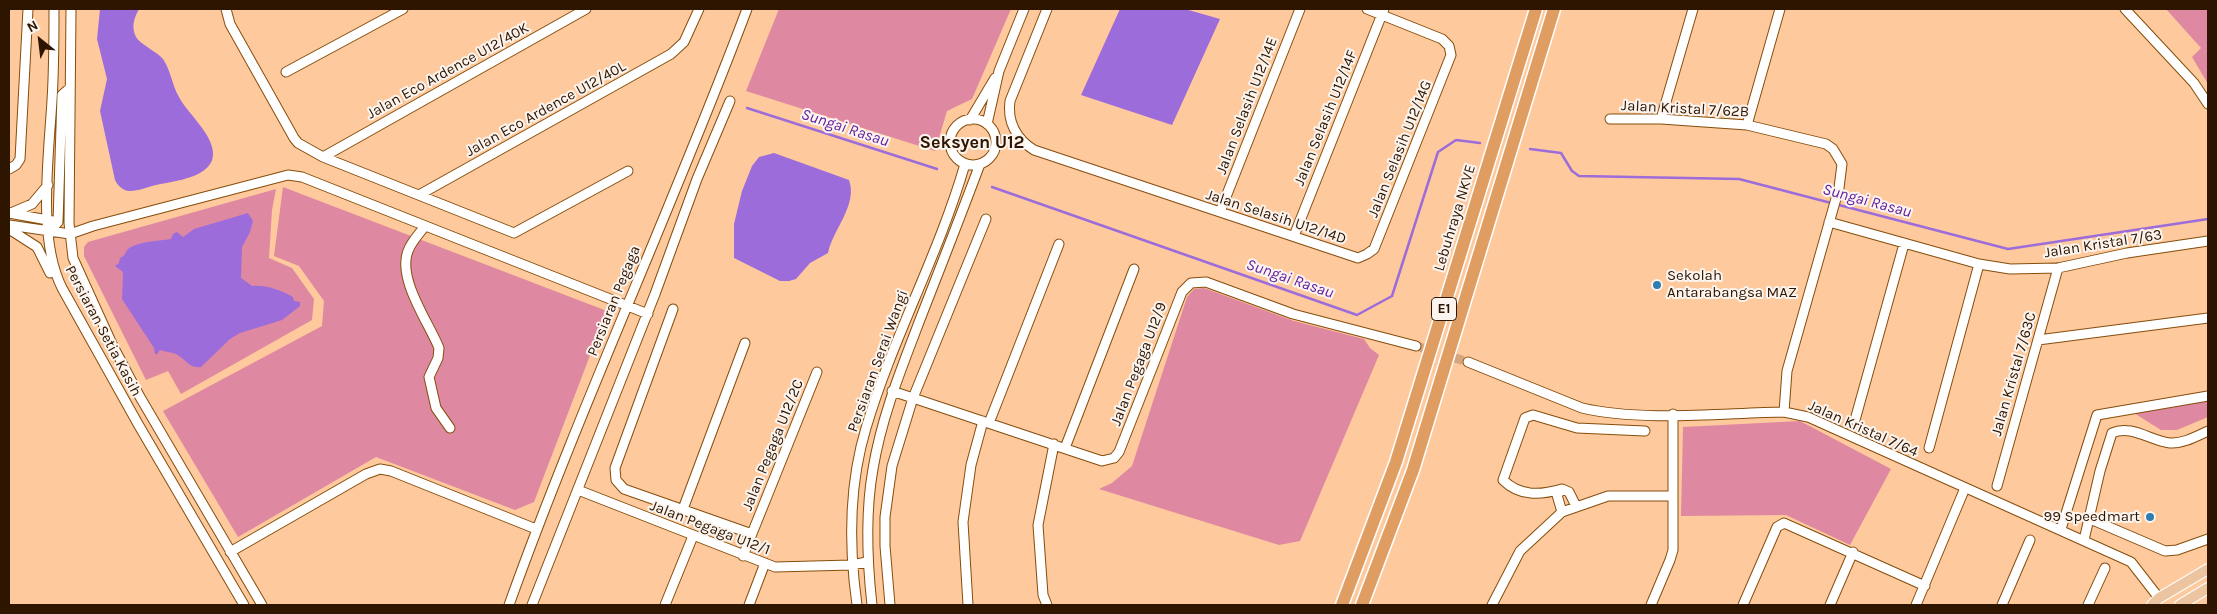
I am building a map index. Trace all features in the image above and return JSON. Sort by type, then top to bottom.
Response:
[{"type":"highway","name":"Lebuhraya NKVE","points":[[1342,605],[1405,435],[1536,9]]},
{"type":"highway","name":"E1","points":[[1362,605],[1413,470],[1554,9]]},
{"type":"main road","points":[[2155,602],[2208,569]]},
{"type":"main road","points":[[2180,605],[2208,588]]},
{"type":"street","points":[[11,168],[20,159],[28,9]]},
{"type":"street","points":[[53,221],[48,185],[54,9]]},
{"type":"street","name":"Persiaran Setia Kasih","points":[[71,9],[69,223],[73,258],[78,273],[113,346],[156,417],[230,552],[262,605]]},
{"type":"street","points":[[226,9],[230,24],[298,143],[323,157],[419,196],[514,233],[628,171]]},
{"type":"street","points":[[286,72],[403,9]]},
{"type":"street","name":"Jalan Eco Ardence U12/40K","points":[[323,157],[586,9]]},
{"type":"street","name":"Jalan Eco Ardence U12/40L","points":[[419,196],[671,54],[684,42],[699,9]]},
{"type":"street","name":"Persiaran Pegaga","points":[[509,605],[536,529],[627,305],[706,118],[747,9]]},
{"type":"street","points":[[970,120],[999,71],[1024,9]]},
{"type":"street","name":"Jalan Selasih U12/14D","points":[[1047,9],[1010,101],[1008,111],[1018,136],[1025,144],[1034,150],[1355,257],[1367,254]]},
{"type":"street","name":"Jalan Selasih U12/14E","points":[[1220,212],[1300,9]]},
{"type":"street","points":[[1367,9],[1383,12]]},
{"type":"street","points":[[1661,119],[1693,9]]},
{"type":"street","points":[[1747,125],[1780,9]]},
{"type":"street","points":[[2125,9],[2194,83],[2208,104]]},
{"type":"street","name":"Jalan Selasih U12/14G","points":[[1367,254],[1374,249],[1378,240],[1450,60],[1451,50],[1442,39],[1383,12]]},
{"type":"street","name":"Jalan Selasih U12/14F","points":[[1294,236],[1383,12]]},
{"type":"street","points":[[987,124],[999,71]]},
{"type":"street","points":[[49,231],[53,221],[62,95],[70,88]]},
{"type":"street","points":[[532,605],[648,314],[697,180],[730,100]]},
{"type":"street","name":"Jalan Kristal 7/62B","points":[[1610,119],[1661,119],[1747,125],[1826,144],[1833,149],[1842,164],[1839,188],[1787,371],[1784,412]]},
{"type":"street","points":[[970,120],[987,124],[995,136],[995,150],[992,156],[980,164],[965,164],[953,154],[950,140],[956,127],[970,120]]},
{"type":"street","name":"Persiaran Serai Wangi","points":[[857,605],[851,565],[858,468],[866,429],[904,323],[956,197],[965,164]]},
{"type":"street","name":"Persiaran Serai Wangi","points":[[872,605],[867,562],[868,511],[872,470],[880,432],[892,391],[980,164]]},
{"type":"street","points":[[9,225],[70,234],[86,228],[288,175],[302,177],[648,314]]},
{"type":"street","points":[[9,214],[32,204],[48,185]]},
{"type":"street","points":[[9,214],[69,223],[86,228]]},
{"type":"street","name":"Jalan Kristal 7/63","points":[[1830,217],[1904,244],[1980,264],[2010,269],[2058,268],[2127,253],[2208,242]]},
{"type":"street","points":[[890,605],[886,571],[885,517],[892,466],[913,398],[986,219]]},
{"type":"street","points":[[425,226],[408,252],[406,270],[409,285],[440,348],[438,358],[429,377],[436,408],[450,428]]},
{"type":"street","points":[[9,229],[37,247],[49,272],[56,278]]},
{"type":"street","name":"Persiaran Setia Kasih","points":[[49,231],[49,249],[56,278],[134,417],[244,605]]},
{"type":"street","points":[[968,605],[963,522],[971,465],[986,422],[1059,244]]},
{"type":"street","points":[[1855,420],[1904,244]]},
{"type":"street","points":[[1928,448],[1980,264]]},
{"type":"street","name":"Jalan Kristal 7/63C","points":[[1997,486],[2058,268]]},
{"type":"street","points":[[1065,448],[1134,269]]},
{"type":"street","name":"Jalan Pegaga U12/9","points":[[892,391],[1102,461],[1114,458],[1120,452],[1182,292],[1191,283],[1206,282],[1293,314],[1416,346]]},
{"type":"street","points":[[673,310],[615,468],[616,480],[624,489],[752,534]]},
{"type":"street","points":[[2038,340],[2208,318]]},
{"type":"street","points":[[682,509],[745,343]]},
{"type":"street","name":"Jalan Kristal 7/64","points":[[1468,362],[1582,408],[1626,415],[1784,412],[1808,416],[2131,562],[2155,602]]},
{"type":"street","name":"Jalan Pegaga U12/2C","points":[[743,556],[817,372]]},
{"type":"street","points":[[2061,529],[2097,415],[2208,396]]},
{"type":"street","points":[[1651,605],[1673,550],[1673,414]]},
{"type":"street","points":[[1576,506],[1569,492],[1562,489],[1544,494],[1532,494],[1515,488],[1504,480],[1525,418],[1533,415],[1577,428],[1645,431]]},
{"type":"street","points":[[2084,540],[2088,518],[2112,433],[2124,430],[2171,443],[2188,440],[2208,431]]},
{"type":"street","points":[[1047,605],[1043,594],[1038,525],[1054,444]]},
{"type":"street","points":[[230,552],[366,474],[380,469],[391,471],[536,529]]},
{"type":"street","points":[[1916,605],[1965,488]]},
{"type":"street","points":[[1562,489],[1557,495],[1562,512]]},
{"type":"street","name":"Jalan Pegaga U12/1","points":[[578,490],[775,567],[851,565],[867,562]]},
{"type":"street","points":[[1492,605],[1520,551],[1562,512],[1608,496],[1673,496]]},
{"type":"street","points":[[2088,518],[2165,551],[2177,550],[2208,539]]},
{"type":"street","points":[[1743,605],[1778,527],[1787,523],[1925,586]]},
{"type":"street","points":[[665,605],[693,536]]},
{"type":"street","points":[[2002,605],[2030,540]]},
{"type":"street","points":[[1830,605],[1853,552]]},
{"type":"street","points":[[749,605],[765,563]]},
{"type":"street","points":[[2088,605],[2106,568]]},
{"type":"shaded area","points":[[100,9],[139,9],[134,23],[136,37],[163,59],[179,97],[204,130],[211,145],[213,152],[212,161],[200,173],[182,180],[133,191],[123,189],[116,182],[100,111],[107,79],[97,39]]},
{"type":"shaded area","points":[[779,9],[1011,9],[972,99],[947,111],[935,151],[746,91]]},
{"type":"shaded area","points":[[1120,9],[1185,9],[1220,19],[1172,125],[1081,95]]},
{"type":"shaded area","points":[[2166,9],[2208,9],[2208,84],[2192,57],[2201,48]]},
{"type":"shaded area","points":[[774,153],[849,180],[851,189],[848,208],[828,253],[810,263],[796,279],[789,281],[780,281],[734,258],[734,224],[742,191],[752,166],[759,157]]},
{"type":"shaded area","points":[[283,187],[607,311],[534,502],[515,510],[376,457],[238,537],[163,411],[322,326],[324,301],[299,266],[274,256]]},
{"type":"shaded area","points":[[276,189],[272,210],[269,258],[292,268],[314,299],[312,320],[181,394],[168,371],[146,380],[84,256],[84,247],[88,242]]},
{"type":"shaded area","points":[[248,213],[253,221],[250,232],[242,247],[241,278],[252,286],[268,287],[288,294],[293,297],[294,301],[300,302],[300,306],[282,320],[240,333],[230,339],[201,367],[193,367],[174,353],[160,350],[155,354],[154,348],[122,299],[123,272],[115,266],[119,263],[120,258],[129,248],[136,245],[171,239],[173,234],[177,232],[183,237],[194,229]]},
{"type":"shaded area","points":[[1204,288],[1294,321],[1364,339],[1370,348],[1379,355],[1300,541],[1279,545],[1099,489],[1112,483],[1132,466],[1187,297],[1194,289]]},
{"type":"shaded area","points":[[2208,398],[2208,417],[2177,430],[2161,430],[2134,413]]},
{"type":"shaded area","points":[[1800,421],[1891,469],[1850,545],[1786,515],[1681,516],[1683,427]]},
{"type":"waterway","name":"Sungai Rasau","points":[[747,108],[937,169]]},
{"type":"waterway","name":"Sungai Rasau","points":[[992,187],[1357,315],[1392,296],[1438,152],[1456,140],[1480,143]]},
{"type":"waterway","name":"Sungai Rasau","points":[[1530,149],[1561,153],[1572,171],[1579,176],[1739,179],[2008,249],[2208,219]]},
{"type":"tunnel","points":[[1416,346],[1468,362]]},
{"type":"place","name":"Sekolah Antarabangsa MAZ","points":[[1657,285]]},
{"type":"place","name":"99 Speedmart","points":[[2150,517]]},
{"type":"district","name":"Seksyen U12","points":[[972,143]]}]
